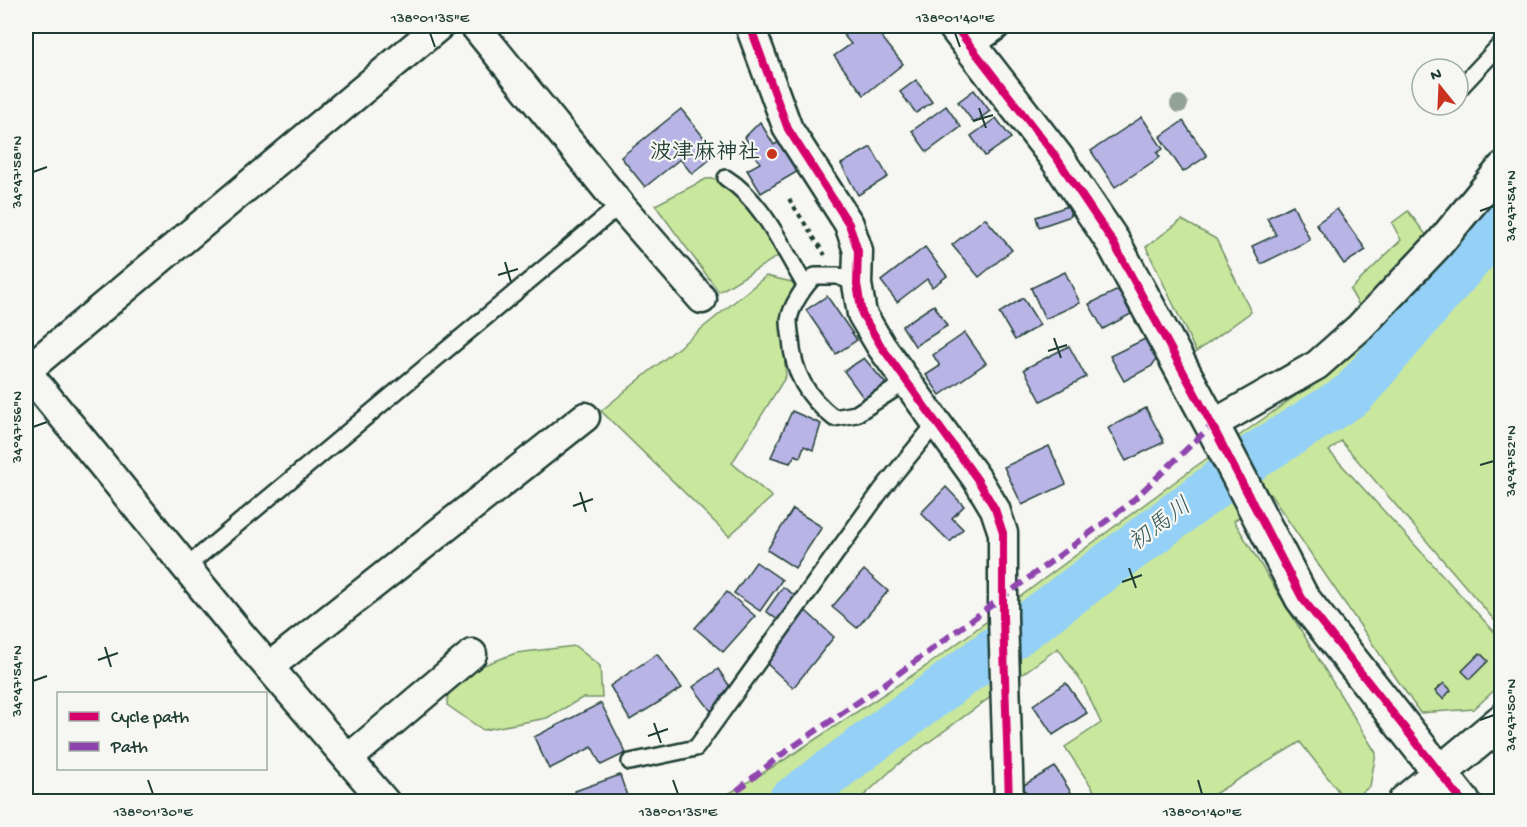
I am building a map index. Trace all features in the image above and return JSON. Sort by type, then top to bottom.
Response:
[{"type":"street","points":[[385,801],[269,667],[26,371],[439,26]]},
{"type":"street","points":[[475,26],[620,205],[702,298]]},
{"type":"street","points":[[750,26],[788,129],[849,224],[858,251],[847,280],[862,314],[881,346],[977,479],[995,509],[1003,533],[1003,617],[1009,801]]},
{"type":"street","points":[[974,32],[1113,242],[1302,598],[1463,801]]},
{"type":"street","points":[[1215,432],[1317,365],[1359,327],[1439,244],[1502,167]]},
{"type":"street","points":[[269,667],[585,417]]},
{"type":"street","points":[[348,759],[472,654]]},
{"type":"street","points":[[1405,801],[1502,721]]},
{"type":"lane","points":[[1470,77],[1502,43]]},
{"type":"lane","points":[[726,178],[740,187],[756,204],[805,285]]},
{"type":"lane","points":[[186,567],[620,205]]},
{"type":"lane","points":[[847,280],[815,276],[805,285],[789,319],[791,349],[796,370],[809,394],[834,418],[856,414],[907,381]]},
{"type":"lane","points":[[630,762],[696,748],[883,488],[936,423]]},
{"type":"path","points":[[789,199],[847,280]]},
{"type":"green space","points":[[1501,174],[1501,628],[1341,441],[1329,451],[1501,639],[1501,684],[1474,709],[1420,713],[1270,494],[1234,521],[1376,753],[1370,786],[1351,801],[1346,801],[1300,742],[1203,801],[1101,801],[1065,747],[1101,723],[1083,684],[1058,648],[896,766],[858,801],[715,802],[784,760],[928,665],[1192,469],[1318,380]]},
{"type":"green space","points":[[726,178],[756,204],[780,255],[719,292],[655,205],[706,179]]},
{"type":"green space","points":[[1408,211],[1433,244],[1363,312],[1350,290],[1401,240],[1392,223]]},
{"type":"green space","points":[[1182,220],[1216,239],[1251,312],[1196,352],[1146,247]]},
{"type":"green space","points":[[766,276],[805,285],[781,314],[786,376],[732,463],[772,497],[729,536],[601,411]]},
{"type":"green space","points":[[575,646],[600,666],[602,698],[582,698],[547,718],[483,730],[447,705],[449,678],[516,653]]},
{"type":"building","points":[[836,26],[894,26],[881,36],[903,64],[864,95],[834,56],[851,44]]},
{"type":"building","points":[[916,80],[932,102],[916,113],[900,92]]},
{"type":"building","points":[[974,90],[990,111],[974,123],[958,102]]},
{"type":"building","points":[[946,106],[961,127],[927,152],[912,131]]},
{"type":"building","points":[[681,109],[717,154],[692,174],[680,159],[645,187],[621,157]]},
{"type":"building","points":[[1142,117],[1163,149],[1157,153],[1160,157],[1115,187],[1091,151]]},
{"type":"building","points":[[996,118],[1011,138],[985,156],[971,136]]},
{"type":"building","points":[[1183,121],[1207,156],[1183,172],[1160,137]]},
{"type":"building","name":"波津麻神社","points":[[760,122],[774,145],[782,140],[800,170],[761,193],[747,170],[760,163],[745,137]]},
{"type":"building","points":[[871,147],[888,177],[858,195],[841,164]]},
{"type":"building","points":[[1293,205],[1310,240],[1261,264],[1252,246],[1276,235],[1267,218]]},
{"type":"building","points":[[1068,206],[1071,216],[1039,227],[1036,217]]},
{"type":"building","points":[[1337,209],[1366,250],[1344,264],[1316,224]]},
{"type":"building","points":[[985,218],[1012,250],[979,277],[952,245]]},
{"type":"building","points":[[925,247],[947,276],[932,287],[927,279],[897,302],[881,281]]},
{"type":"building","points":[[1065,272],[1080,303],[1045,319],[1031,288]]},
{"type":"building","points":[[1118,290],[1131,314],[1103,329],[1089,304]]},
{"type":"building","points":[[827,296],[857,340],[836,354],[806,310]]},
{"type":"building","points":[[1023,298],[1040,325],[1015,340],[999,313]]},
{"type":"building","points":[[934,305],[947,326],[915,346],[902,326]]},
{"type":"building","points":[[965,333],[986,363],[940,395],[926,375],[940,366],[933,355]]},
{"type":"building","points":[[1147,338],[1159,355],[1152,366],[1124,381],[1110,356]]},
{"type":"building","points":[[1069,346],[1086,377],[1041,401],[1024,369]]},
{"type":"building","points":[[864,358],[886,384],[865,400],[844,371]]},
{"type":"building","points":[[1146,408],[1164,442],[1126,461],[1108,428]]},
{"type":"building","points":[[792,411],[821,424],[813,450],[804,446],[800,457],[795,455],[790,463],[771,457]]},
{"type":"building","points":[[1049,446],[1066,484],[1022,505],[1004,467]]},
{"type":"building","points":[[946,487],[964,506],[952,518],[963,529],[950,542],[921,513]]},
{"type":"building","points":[[793,509],[822,527],[795,568],[767,550]]},
{"type":"building","points":[[756,562],[782,580],[760,611],[734,593]]},
{"type":"building","points":[[864,570],[888,591],[857,628],[832,607]]},
{"type":"building","points":[[783,587],[797,597],[779,621],[766,611]]},
{"type":"building","points":[[727,592],[755,616],[723,652],[695,628]]},
{"type":"building","points":[[806,611],[834,637],[793,688],[764,661]]},
{"type":"building","points":[[1480,653],[1488,661],[1470,679],[1462,671]]},
{"type":"building","points":[[657,654],[682,688],[630,720],[610,686]]},
{"type":"building","points":[[718,669],[735,694],[711,711],[693,687]]},
{"type":"building","points":[[1066,683],[1087,713],[1053,735],[1033,705]]},
{"type":"building","points":[[1444,683],[1451,690],[1443,699],[1435,691]]},
{"type":"building","points":[[601,703],[626,753],[601,765],[592,747],[549,769],[534,737]]},
{"type":"building","points":[[1055,767],[1077,802],[1032,802],[1022,786]]},
{"type":"building","points":[[620,775],[629,802],[578,802],[575,791]]},
{"type":"waterway","name":"初馬川","points":[[790,802],[1255,456],[1353,394],[1502,220]]},
{"type":"marked path","points":[[26,30],[31,26]]},
{"type":"marked path","points":[[723,802],[781,755],[883,685],[1128,505],[1212,425]]},
{"type":"cycle path","points":[[750,26],[788,129],[849,224],[858,251],[857,284],[862,314],[881,346],[977,479],[995,509],[1003,533],[1003,617],[1009,802]]},
{"type":"cycle path","points":[[955,26],[1056,157],[1113,242],[1302,598],[1463,802]]},
{"type":"place","name":"波津麻神社","points":[[772,154]]}]
